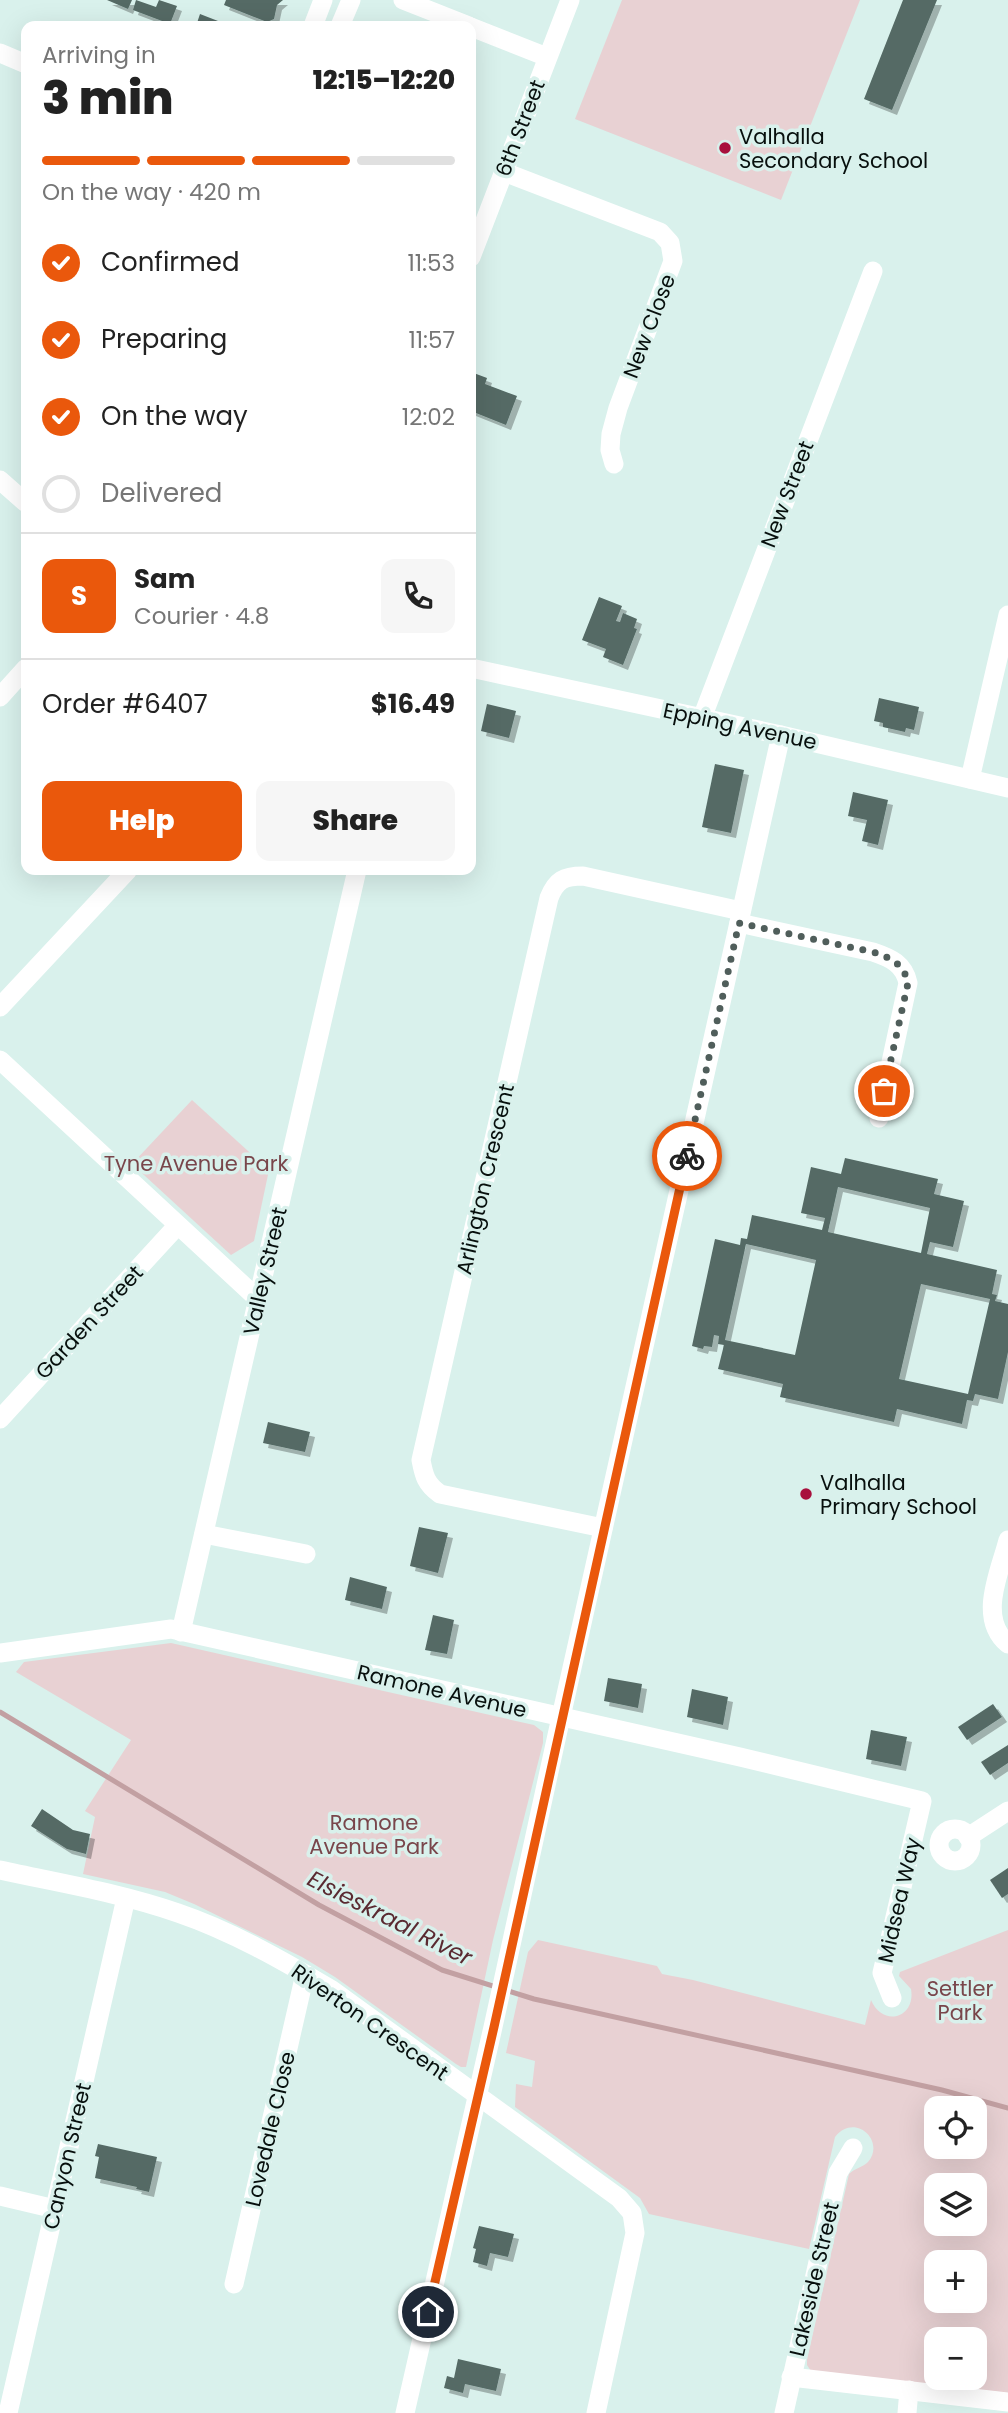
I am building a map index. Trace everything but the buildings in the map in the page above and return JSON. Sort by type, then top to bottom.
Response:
[{"type":"street","points":[[315,21],[323,0]]},
{"type":"street","points":[[342,21],[351,0]]},
{"type":"street","points":[[403,0],[455,21]]},
{"type":"street","name":"6th Street","points":[[476,244],[569,0]]},
{"type":"street","points":[[476,29],[547,57]]},
{"type":"street","points":[[0,53],[21,62]]},
{"type":"street","name":"New Close","points":[[504,172],[660,232],[670,243],[673,261],[618,408],[611,434],[610,450],[614,464]]},
{"type":"street","name":"New Street","points":[[702,718],[873,271]]},
{"type":"street","points":[[0,480],[21,499]]},
{"type":"street","points":[[971,779],[1008,615]]},
{"type":"street","name":"Epping Avenue","points":[[476,669],[781,735],[1008,788]]},
{"type":"street","points":[[0,696],[21,673]]},
{"type":"street","points":[[405,2413],[494,2027],[781,735]]},
{"type":"street","points":[[0,1007],[123,875]]},
{"type":"street","name":"Valley Street","points":[[181,1632],[355,875]]},
{"type":"street","name":"Arlington Crescent","points":[[603,1528],[440,1494],[429,1486],[421,1460],[553,887],[569,876],[583,876],[740,917]]},
{"type":"street","points":[[740,917],[873,952],[889,957],[900,965],[908,983],[879,1118]]},
{"type":"street","points":[[0,1060],[258,1299]]},
{"type":"street","name":"Garden Street","points":[[0,1419],[177,1226]]},
{"type":"street","points":[[204,1534],[306,1554]]},
{"type":"street","points":[[1008,1539],[991,1613],[997,1632],[1008,1644]]},
{"type":"street","name":"Ramone Avenue","points":[[0,1653],[171,1629],[740,1757],[922,1801]]},
{"type":"street","name":"Midsea Way","points":[[892,1998],[882,1973],[922,1801]]},
{"type":"street","points":[[968,1837],[1008,1811]]},
{"type":"street","name":"Riverton Crescent","points":[[0,1870],[125,1898],[189,1917],[305,1974],[332,1990],[619,2198],[634,2219],[633,2245],[596,2413]]},
{"type":"street","name":"Canyon Street","points":[[8,2413],[125,1898]]},
{"type":"street","name":"Lovedale Close","points":[[234,2284],[305,1974]]},
{"type":"street","name":"Lakeside Street","points":[[784,2413],[838,2174],[853,2148]]},
{"type":"street","points":[[0,2196],[55,2209]]},
{"type":"street","points":[[792,2377],[1008,2402]]},
{"type":"street","points":[[907,2413],[909,2390]]},
{"type":"green space","points":[[622,0],[860,0],[781,200],[575,119]]},
{"type":"green space","name":"Tyne Avenue Park","points":[[192,1100],[269,1170],[254,1241],[231,1255],[132,1164]]},
{"type":"green space","name":"Ramone Avenue Park","points":[[171,1643],[534,1725],[543,1732],[543,1743],[493,1940],[466,2067],[456,2064],[335,1977],[302,1957],[165,1892],[83,1874],[95,1817],[85,1811],[131,1740],[16,1672],[24,1662]]},
{"type":"green space","name":"Settler Park","points":[[1008,1930],[1008,2393],[981,2390],[987,2390],[987,2327],[924,2327],[924,2384],[811,2371],[807,2365],[849,2174],[868,2162],[873,2154],[871,2138],[866,2132],[851,2127],[835,2137],[809,2249],[649,2214],[640,2198],[515,2107],[516,2084],[532,2087],[535,2061],[506,2053],[528,1952],[538,1940],[657,1966],[662,1974],[865,2025],[871,2000],[876,2009],[890,2016],[904,2013],[909,2007],[911,1989],[899,1976],[900,1972]]},
{"type":"waterway","name":"Elsieskraal River","points":[[0,1712],[319,1905],[442,1970],[534,1999],[942,2090],[1008,2108]]},
{"type":"way so far","points":[[687,1156],[739,923],[873,952],[889,957],[900,965],[908,983],[884,1091]]},
{"type":"place","name":"Valhalla Secondary School","points":[[725,148]]},
{"type":"place","name":"Valhalla Primary School","points":[[806,1494]]},
{"type":"route","points":[[428,2312],[687,1156]]}]
